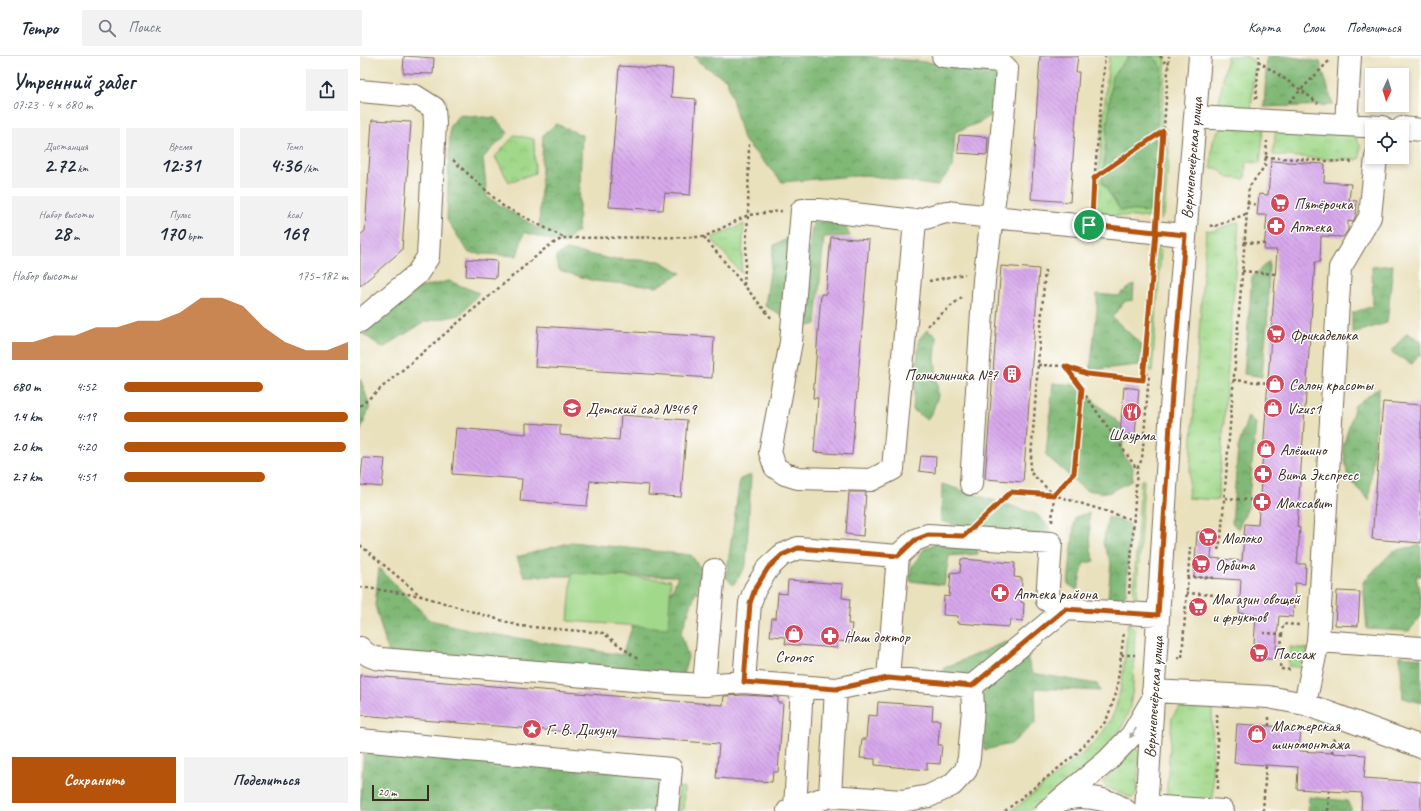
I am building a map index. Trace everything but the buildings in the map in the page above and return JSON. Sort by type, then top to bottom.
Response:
[{"type":"street","points":[[943,56],[999,61],[1007,69],[1000,156],[985,275],[971,484]]},
{"type":"street","name":"Верхнепечёрская улица","points":[[1140,809],[1153,695],[1171,408],[1200,56]]},
{"type":"street","points":[[1340,58],[1346,125]]},
{"type":"street","points":[[360,91],[416,96],[434,108],[435,123],[428,257],[417,274],[360,321]]},
{"type":"street","points":[[1195,117],[1365,126]]},
{"type":"street","points":[[1409,129],[1421,130]]},
{"type":"street","points":[[1305,704],[1319,633],[1340,268],[1370,217],[1376,164]]},
{"type":"street","points":[[915,221],[893,469],[871,480],[798,478],[784,474],[775,467],[770,452],[791,342],[802,210],[818,210],[915,221],[946,212],[1185,235]]},
{"type":"street","points":[[888,678],[898,556],[915,540],[928,535],[964,536],[1051,543],[1047,600],[1065,609],[1158,615]]},
{"type":"street","points":[[744,682],[750,603],[755,589],[768,568],[782,555],[798,548],[898,556]]},
{"type":"street","points":[[704,685],[714,570]]},
{"type":"street","points":[[360,648],[368,655],[381,659],[704,685],[744,682],[836,689],[888,678],[972,686],[1065,609]]},
{"type":"street","points":[[1319,633],[1421,648]]},
{"type":"street","points":[[802,687],[791,810],[830,796],[902,801],[929,796],[952,785],[966,770],[970,758],[973,709],[972,686]]},
{"type":"street","points":[[830,796],[836,689]]},
{"type":"street","points":[[1053,806],[1107,761],[1132,736],[1153,695],[1217,693],[1268,697],[1305,704],[1421,747]]},
{"type":"street","points":[[360,740],[671,769],[667,811]]},
{"type":"street","points":[[1053,806],[1078,797],[1101,800],[1140,809],[1222,811]]},
{"type":"path","points":[[1089,225],[1092,217],[1105,56]]},
{"type":"path","points":[[1160,56],[1168,66]]},
{"type":"path","points":[[1038,365],[1065,366],[1087,374],[1143,380],[1169,56]]},
{"type":"path","points":[[1218,550],[1222,539],[1249,187],[1264,166],[1266,157],[1262,120],[1258,61],[1259,56]]},
{"type":"path","points":[[1262,120],[1340,58]]},
{"type":"path","points":[[1258,61],[1319,104]]},
{"type":"path","points":[[1094,178],[1163,131]]},
{"type":"path","points":[[434,143],[503,206],[563,238],[704,237],[748,215],[802,210]]},
{"type":"path","points":[[744,285],[748,215],[749,143]]},
{"type":"path","points":[[1266,157],[1326,161],[1365,160]]},
{"type":"path","points":[[1247,204],[1258,205]]},
{"type":"path","points":[[1210,225],[1213,227],[1246,214]]},
{"type":"path","points":[[704,237],[791,342]]},
{"type":"path","points":[[360,406],[547,247],[563,238]]},
{"type":"path","points":[[1244,242],[1265,244]]},
{"type":"path","points":[[1045,270],[1030,472],[1054,495]]},
{"type":"path","points":[[1242,271],[1275,274]]},
{"type":"path","points":[[910,285],[985,275]]},
{"type":"path","points":[[904,344],[985,275]]},
{"type":"path","points":[[1065,366],[1137,469]]},
{"type":"path","points":[[1234,380],[1268,383]]},
{"type":"path","points":[[1051,543],[1054,495],[1074,473],[1082,389]]},
{"type":"path","points":[[964,536],[1011,492],[1054,495],[1134,520]]},
{"type":"path","points":[[1224,498],[1260,501]]},
{"type":"path","points":[[360,545],[421,596]]},
{"type":"path","points":[[1177,658],[1182,658],[1190,547]]},
{"type":"path","points":[[1188,577],[1216,578]]},
{"type":"path","points":[[360,587],[421,596],[520,626],[603,633],[640,660]]},
{"type":"path","points":[[1186,593],[1215,595]]},
{"type":"path","points":[[1280,669],[1283,624],[1319,633]]},
{"type":"path","points":[[1263,633],[1282,634]]},
{"type":"path","points":[[1121,655],[1135,655]]},
{"type":"path","points":[[1217,693],[1219,811]]},
{"type":"path","points":[[1332,753],[1334,734]]},
{"type":"path","points":[[1263,811],[1266,765]]},
{"type":"path","points":[[1328,811],[1330,791]]},
{"type":"green space","points":[[694,56],[864,56],[1000,69],[997,113],[978,123],[955,132],[953,167],[937,186],[866,175],[782,182],[743,139],[727,80],[700,63]]},
{"type":"green space","points":[[1109,56],[1166,56],[1155,214],[1151,218],[1095,214]]},
{"type":"green space","points":[[1129,56],[1153,56],[1162,67],[1150,212],[1120,210],[1102,182],[1112,76]]},
{"type":"green space","points":[[1227,56],[1246,56],[1255,62],[1251,112],[1221,108],[1219,102]]},
{"type":"green space","points":[[1267,56],[1286,56],[1320,62],[1333,105],[1264,107]]},
{"type":"green space","points":[[459,115],[495,118],[508,133],[483,158],[487,197],[539,229],[543,135],[556,124],[582,135],[578,231],[564,244],[524,232],[517,256],[469,253],[447,220],[450,126]]},
{"type":"green space","points":[[1264,126],[1260,163],[1246,162],[1245,179],[1229,178],[1217,168],[1211,168],[1215,136],[1222,127]]},
{"type":"green space","points":[[1276,127],[1354,135],[1360,145],[1360,159],[1326,159],[1273,155]]},
{"type":"green space","points":[[1166,128],[1169,152],[1164,214],[1160,220]]},
{"type":"green space","points":[[515,135],[534,139],[535,173],[509,182],[495,157]]},
{"type":"green space","points":[[813,222],[843,222],[850,236],[824,237],[816,324],[805,327],[765,306],[774,245],[790,238],[802,294]]},
{"type":"green space","points":[[1239,222],[1218,500],[1188,498],[1206,230],[1212,231]]},
{"type":"green space","points":[[744,224],[741,273],[711,238]]},
{"type":"green space","points":[[1157,245],[1161,251],[1152,372],[1147,369]]},
{"type":"green space","points":[[567,250],[612,259],[660,261],[681,273],[657,287],[594,281],[559,270],[556,256]]},
{"type":"green space","points":[[1269,261],[1268,313],[1262,377],[1244,374],[1252,277]]},
{"type":"green space","points":[[1393,265],[1387,323],[1352,333],[1352,313],[1373,306],[1372,267]]},
{"type":"green space","points":[[449,281],[479,293],[460,315],[424,322],[383,348],[362,333],[411,290]]},
{"type":"green space","points":[[1134,284],[1133,300],[1125,301],[1112,317],[1142,345],[1139,365],[1090,370],[1097,310],[1097,294],[1118,296]]},
{"type":"green space","points":[[927,330],[937,337],[935,357],[938,396],[933,410],[927,420],[913,410],[919,339]]},
{"type":"green space","points":[[1407,333],[1421,341],[1421,356],[1418,356],[1412,364],[1391,352]]},
{"type":"green space","points":[[360,378],[370,406],[360,432]]},
{"type":"green space","points":[[1053,383],[1075,385],[1124,427],[1122,453],[1133,467],[1132,481],[1108,493],[1085,490],[1046,455]]},
{"type":"green space","points":[[1379,388],[1369,500],[1348,479],[1343,447],[1355,405]]},
{"type":"green space","points":[[1248,416],[1256,423],[1248,508],[1238,529],[1232,523],[1238,448]]},
{"type":"green space","points":[[751,475],[746,566],[733,585],[726,577],[740,479]]},
{"type":"green space","points":[[1141,480],[1144,480],[1137,595],[1133,602]]},
{"type":"green space","points":[[942,484],[1036,514],[1049,526],[1049,540],[988,534],[941,521]]},
{"type":"green space","points":[[1089,513],[1091,551],[1095,561],[1084,563],[1077,590],[1068,584],[1075,517]]},
{"type":"green space","points":[[1108,517],[1130,524],[1126,594],[1118,601],[1108,598],[1111,562],[1103,544]]},
{"type":"green space","points":[[572,542],[691,555],[703,572],[681,633],[688,657],[679,690],[388,652],[375,605],[379,568],[430,620],[480,632],[622,655],[638,611],[661,617],[678,576],[524,576],[517,557]]},
{"type":"green space","points":[[939,542],[977,544],[978,554],[949,556],[944,585],[910,581],[911,568],[924,549]]},
{"type":"green space","points":[[1421,545],[1421,576],[1416,576],[1421,600],[1421,616],[1409,631],[1367,629],[1363,582],[1393,551]]},
{"type":"green space","points":[[572,573],[671,580],[668,628],[568,621]]},
{"type":"green space","points":[[1128,622],[1135,630],[1133,687],[1130,707],[1121,730],[1102,754],[1030,811],[1011,811],[1081,755],[1104,730],[1115,710],[1118,700],[1124,666]]},
{"type":"green space","points":[[1005,642],[1024,647],[1032,673],[1097,684],[1100,691],[1035,688],[1036,722],[1011,744],[984,750],[979,700],[942,669]]},
{"type":"green space","points":[[1290,647],[1308,649],[1306,668],[1288,666]]},
{"type":"green space","points":[[1400,656],[1421,658],[1421,703],[1403,698]]},
{"type":"green space","points":[[1182,705],[1212,708],[1213,805],[1166,799],[1172,718]]},
{"type":"green space","points":[[1137,748],[1140,753],[1136,794],[1132,798],[1106,787],[1103,781],[1132,750]]},
{"type":"green space","points":[[364,749],[665,777],[662,811],[360,811]]},
{"type":"green space","points":[[679,787],[684,788],[683,811],[677,811]]},
{"type":"green space","points":[[1309,797],[1347,801],[1352,811],[1308,811]]},
{"type":"place","name":"Пятёрочка","points":[[1280,203]]},
{"type":"place","name":"Аптека","points":[[1276,226]]},
{"type":"place","name":"Фрикаделька","points":[[1276,334]]},
{"type":"place","name":"Поликлиника №7","points":[[1012,374]]},
{"type":"place","name":"Салон красоты","points":[[1275,384]]},
{"type":"place","name":"Детский сад №469","points":[[572,408]]},
{"type":"place","name":"Vizus1","points":[[1273,408]]},
{"type":"place","name":"Шаурма","points":[[1132,412]]},
{"type":"place","name":"Алёшино","points":[[1266,449]]},
{"type":"place","name":"Вита Экспресс","points":[[1263,474]]},
{"type":"place","name":"Максавит","points":[[1262,502]]},
{"type":"place","name":"Молоко","points":[[1208,537]]},
{"type":"place","name":"Орбита","points":[[1201,564]]},
{"type":"place","name":"Аптека района","points":[[1000,593]]},
{"type":"place","name":"Магазин овощей и фруктов","points":[[1198,607]]},
{"type":"place","name":"Cronos","points":[[794,634]]},
{"type":"place","name":"Наш доктор","points":[[830,636]]},
{"type":"place","name":"Пассаж","points":[[1259,653]]},
{"type":"place","name":"Г. В. Дикуну","points":[[532,729]]},
{"type":"place","name":"Мастерская шиномонтажа","points":[[1257,734]]},
{"type":"route","points":[[1089,225],[1092,217],[1094,178],[1163,131],[1156,232],[1185,235],[1171,408],[1158,615],[1104,610],[1065,609],[972,686],[888,678],[836,689],[744,682],[750,603],[755,589],[768,568],[782,555],[798,548],[898,556],[915,540],[928,535],[964,536],[1011,492],[1054,495],[1074,473],[1082,389],[1065,366],[1087,374],[1143,380],[1156,232],[1089,225]]}]
